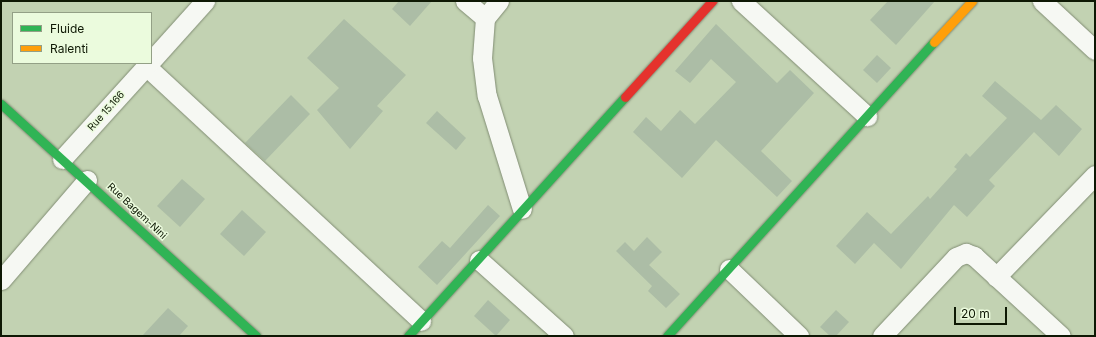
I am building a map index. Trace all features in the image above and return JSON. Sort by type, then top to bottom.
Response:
[{"type":"street","name":"Rue 15.166","points":[[152,61],[205,1]]},
{"type":"street","points":[[465,1],[485,18]]},
{"type":"street","points":[[499,1],[485,18],[482,58],[487,96],[522,210]]},
{"type":"street","points":[[408,336],[479,260],[522,210],[712,1]]},
{"type":"street","points":[[741,1],[867,116]]},
{"type":"street","points":[[667,336],[972,1]]},
{"type":"street","points":[[1042,1],[1095,50]]},
{"type":"street","name":"Rue 15.166","points":[[62,159],[149,64]]},
{"type":"street","points":[[149,64],[421,321]]},
{"type":"street","name":"Rue Bagem-Nini","points":[[1,104],[87,180],[256,336]]},
{"type":"street","points":[[996,277],[1095,175]]},
{"type":"street","points":[[1,280],[87,180]]},
{"type":"street","points":[[882,336],[956,257],[966,253],[974,256],[1061,336]]},
{"type":"street","points":[[479,260],[564,336]]},
{"type":"street","points":[[729,269],[799,336]]},
{"type":"building","points":[[399,1],[432,1],[410,26],[392,9]]},
{"type":"building","points":[[888,1],[935,1],[896,45],[870,20]]},
{"type":"building","points":[[344,19],[406,75],[377,106],[383,111],[350,149],[317,110],[339,88],[307,58]]},
{"type":"building","points":[[716,24],[777,83],[790,70],[814,93],[761,151],[792,181],[777,197],[716,140],[682,178],[633,132],[646,117],[661,131],[680,110],[695,124],[736,82],[711,59],[690,83],[675,71]]},
{"type":"building","points":[[877,55],[891,68],[877,83],[863,70]]},
{"type":"building","points":[[995,81],[1041,120],[1056,105],[1082,129],[1059,156],[1034,132],[989,180],[995,186],[967,217],[954,205],[901,269],[874,243],[855,264],[836,246],[867,212],[891,234],[928,196],[930,199],[957,169],[954,167],[966,153],[970,157],[1007,118],[982,96]]},
{"type":"building","points":[[291,95],[310,114],[265,161],[245,143]]},
{"type":"building","points":[[437,111],[466,138],[456,150],[426,123]]},
{"type":"building","points":[[182,179],[205,199],[180,227],[157,206]]},
{"type":"building","points":[[488,205],[500,216],[437,285],[418,267],[442,241],[450,248]]},
{"type":"building","points":[[242,210],[266,232],[244,256],[220,234]]},
{"type":"building","points":[[647,237],[662,252],[649,265],[680,294],[666,308],[648,291],[652,286],[616,251],[625,242],[634,251]]},
{"type":"building","points":[[488,300],[510,320],[496,336],[474,316]]},
{"type":"building","points":[[168,308],[188,326],[179,336],[142,336]]},
{"type":"building","points":[[836,310],[849,322],[836,336],[830,336],[820,327]]},
{"type":"traffic: fast","points":[[667,336],[934,42]]},
{"type":"traffic: fast","points":[[408,336],[625,97]]},
{"type":"traffic: fast","points":[[1,104],[256,336]]},
{"type":"traffic: slow","points":[[934,42],[972,1]]},
{"type":"traffic: jam","points":[[625,97],[712,1]]}]
